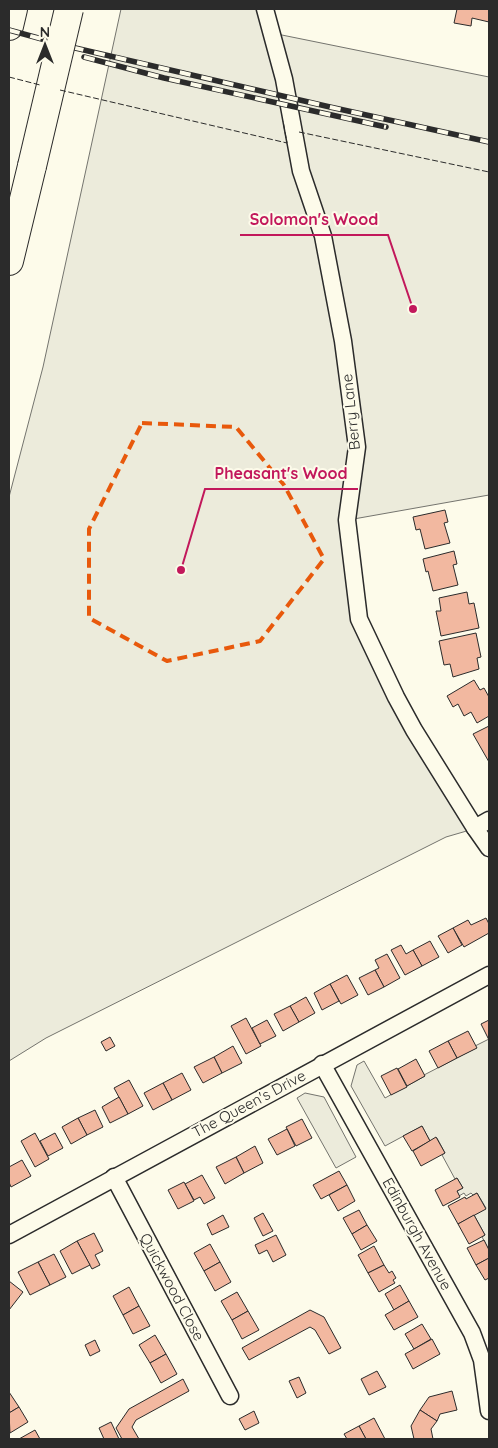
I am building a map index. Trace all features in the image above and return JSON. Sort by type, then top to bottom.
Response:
[{"type":"highway","points":[[9,26],[13,9]]},
{"type":"highway","points":[[9,262],[69,9]]},
{"type":"street","name":"Berry Lane","points":[[264,9],[284,79],[301,171],[323,236],[342,341],[357,447],[347,520],[359,619],[400,705],[474,828],[489,848]]},
{"type":"street","points":[[474,828],[489,820]]},
{"type":"street","name":"The Queen's Drive","points":[[9,1235],[489,975]]},
{"type":"street","name":"Edinburgh Avenue","points":[[322,1064],[472,1333],[482,1360],[489,1411]]},
{"type":"street","name":"Quickwood Close","points":[[114,1177],[230,1396]]},
{"type":"highlighted area","points":[[142,423],[236,427],[284,485],[324,559],[260,641],[167,661],[89,618],[89,529]]},
{"type":"shaded area","points":[[121,9],[265,9],[272,33],[489,77],[489,495],[348,520],[359,619],[470,830],[446,837],[46,1038],[9,1061],[9,497],[43,367]]},
{"type":"shaded area","points":[[489,1039],[489,1250],[482,1237],[485,1235],[474,1215],[486,1208],[477,1193],[473,1195],[471,1193],[466,1196],[464,1193],[459,1196],[457,1191],[463,1188],[457,1178],[455,1179],[442,1155],[445,1153],[437,1138],[430,1141],[422,1126],[385,1146],[351,1086],[357,1065],[364,1061],[385,1098]]},
{"type":"shaded area","points":[[305,1093],[324,1097],[356,1157],[336,1168],[297,1098]]},
{"type":"building","points":[[457,9],[489,9],[489,22],[472,18],[471,26],[454,23]]},
{"type":"building","points":[[445,510],[448,522],[444,523],[450,543],[425,549],[420,529],[416,530],[413,517]]},
{"type":"building","points":[[454,551],[457,564],[453,565],[458,585],[433,591],[423,559]]},
{"type":"building","points":[[467,592],[469,604],[474,603],[479,628],[441,636],[436,611],[441,611],[439,598]]},
{"type":"building","points":[[476,633],[481,657],[477,658],[479,669],[453,677],[450,664],[444,665],[439,641]]},
{"type":"building","points":[[474,680],[480,690],[484,688],[489,697],[489,716],[477,723],[471,712],[464,716],[458,704],[453,707],[447,696]]},
{"type":"building","points":[[489,726],[489,762],[473,734]]},
{"type":"building","points":[[486,918],[489,924],[489,933],[464,947],[453,928],[468,920],[471,925]]},
{"type":"building","points":[[453,928],[462,945],[448,953],[438,936]]},
{"type":"building","points":[[430,941],[439,957],[422,966],[413,950]]},
{"type":"building","points":[[401,945],[406,954],[413,950],[422,966],[405,975],[391,950]]},
{"type":"building","points":[[387,954],[400,978],[384,987],[375,970],[379,968],[375,960]]},
{"type":"building","points":[[375,970],[384,987],[368,995],[359,978]]},
{"type":"building","points":[[347,975],[358,995],[341,1004],[330,984]]},
{"type":"building","points":[[330,984],[339,1001],[322,1010],[314,993]]},
{"type":"building","points":[[306,997],[315,1013],[299,1022],[290,1006]]},
{"type":"building","points":[[290,1006],[299,1022],[283,1031],[274,1014]]},
{"type":"building","points":[[246,1018],[261,1046],[246,1054],[231,1026]]},
{"type":"building","points":[[267,1020],[276,1036],[260,1044],[252,1028]]},
{"type":"building","points":[[489,1020],[489,1040],[481,1024]]},
{"type":"building","points":[[468,1031],[477,1048],[457,1058],[448,1041]]},
{"type":"building","points":[[110,1037],[115,1046],[106,1051],[101,1042]]},
{"type":"building","points":[[448,1041],[457,1058],[438,1068],[429,1051]]},
{"type":"building","points":[[233,1046],[242,1063],[222,1073],[214,1057]]},
{"type":"building","points":[[214,1057],[222,1073],[203,1083],[194,1067]]},
{"type":"building","points":[[416,1059],[425,1076],[407,1086],[398,1069]]},
{"type":"building","points":[[397,1068],[407,1087],[391,1095],[381,1076]]},
{"type":"building","points":[[182,1073],[191,1090],[172,1100],[163,1083]]},
{"type":"building","points":[[129,1080],[143,1106],[128,1114],[114,1088]]},
{"type":"building","points":[[163,1083],[172,1100],[153,1110],[144,1093]]},
{"type":"building","points":[[119,1097],[128,1114],[110,1123],[102,1107]]},
{"type":"building","points":[[95,1110],[103,1127],[87,1135],[78,1118]]},
{"type":"building","points":[[78,1118],[87,1135],[71,1144],[62,1127]]},
{"type":"building","points":[[302,1119],[312,1138],[296,1146],[286,1127]]},
{"type":"building","points":[[422,1126],[430,1141],[412,1151],[403,1136]]},
{"type":"building","points":[[287,1129],[295,1146],[277,1155],[268,1139]]},
{"type":"building","points":[[35,1133],[49,1159],[35,1167],[21,1141]]},
{"type":"building","points":[[55,1133],[63,1148],[48,1156],[40,1141]]},
{"type":"building","points":[[436,1137],[445,1153],[421,1166],[413,1151]]},
{"type":"building","points":[[255,1146],[263,1163],[244,1173],[236,1157]]},
{"type":"building","points":[[236,1157],[244,1173],[225,1184],[216,1167]]},
{"type":"building","points":[[22,1160],[31,1176],[11,1187],[9,1167]]},
{"type":"building","points":[[339,1171],[347,1185],[321,1199],[313,1185]]},
{"type":"building","points":[[202,1175],[215,1198],[204,1204],[200,1197],[194,1200],[185,1184]]},
{"type":"building","points":[[457,1178],[463,1188],[457,1191],[460,1197],[443,1206],[435,1190]]},
{"type":"building","points":[[184,1182],[194,1201],[178,1209],[168,1190]]},
{"type":"building","points":[[347,1185],[355,1201],[338,1211],[329,1195]]},
{"type":"building","points":[[477,1193],[486,1209],[458,1224],[448,1206]]},
{"type":"building","points":[[359,1210],[367,1225],[352,1234],[343,1218]]},
{"type":"building","points":[[263,1213],[273,1231],[263,1236],[254,1218]]},
{"type":"building","points":[[223,1215],[229,1227],[212,1235],[207,1224]]},
{"type":"building","points":[[474,1215],[485,1235],[469,1244],[458,1224]]},
{"type":"building","points":[[367,1225],[377,1241],[361,1250],[352,1234]]},
{"type":"building","points":[[94,1233],[103,1251],[95,1255],[100,1265],[92,1269],[77,1241]]},
{"type":"building","points":[[276,1235],[286,1255],[273,1262],[267,1250],[259,1254],[255,1245]]},
{"type":"building","points":[[484,1240],[489,1250],[489,1258],[476,1265],[467,1248]]},
{"type":"building","points":[[77,1241],[90,1265],[72,1274],[60,1251]]},
{"type":"building","points":[[210,1244],[220,1262],[204,1271],[194,1253]]},
{"type":"building","points":[[374,1246],[384,1265],[368,1273],[358,1255]]},
{"type":"building","points":[[54,1254],[66,1277],[50,1285],[38,1262]]},
{"type":"building","points":[[489,1258],[489,1278],[485,1280],[476,1265]]},
{"type":"building","points":[[38,1262],[50,1285],[30,1295],[18,1272]]},
{"type":"building","points":[[220,1262],[231,1282],[215,1291],[204,1271]]},
{"type":"building","points":[[384,1265],[389,1273],[392,1271],[396,1278],[393,1280],[395,1283],[379,1292],[368,1273]]},
{"type":"building","points":[[9,1281],[23,1292],[9,1310]]},
{"type":"building","points":[[400,1285],[409,1301],[394,1310],[385,1294]]},
{"type":"building","points":[[129,1287],[139,1306],[123,1315],[113,1296]]},
{"type":"building","points":[[237,1292],[248,1311],[232,1320],[221,1301]]},
{"type":"building","points":[[409,1301],[418,1317],[394,1330],[385,1315]]},
{"type":"building","points":[[139,1306],[150,1326],[133,1334],[123,1315]]},
{"type":"building","points":[[310,1310],[324,1317],[341,1348],[329,1354],[315,1330],[310,1327],[249,1360],[242,1348]]},
{"type":"building","points":[[248,1311],[259,1330],[242,1339],[232,1320]]},
{"type":"building","points":[[422,1324],[431,1339],[414,1349],[405,1334]]},
{"type":"building","points":[[155,1335],[166,1354],[150,1363],[139,1345]]},
{"type":"building","points":[[432,1339],[440,1354],[413,1369],[405,1354]]},
{"type":"building","points":[[95,1340],[100,1351],[90,1356],[85,1345]]},
{"type":"building","points":[[166,1354],[177,1374],[161,1383],[150,1363]]},
{"type":"building","points":[[377,1371],[386,1387],[369,1395],[361,1379]]},
{"type":"building","points":[[299,1377],[306,1393],[297,1398],[289,1381]]},
{"type":"building","points":[[183,1379],[189,1391],[136,1420],[132,1427],[139,1439],[122,1439],[116,1428],[129,1409]]},
{"type":"building","points":[[452,1391],[457,1410],[440,1414],[437,1421],[420,1410],[429,1397]]},
{"type":"building","points":[[9,1392],[19,1407],[9,1413]]},
{"type":"building","points":[[19,1407],[28,1422],[10,1433],[9,1413]]},
{"type":"building","points":[[420,1410],[437,1421],[431,1429],[433,1439],[414,1439],[411,1426]]},
{"type":"building","points":[[254,1411],[259,1423],[245,1430],[239,1419]]},
{"type":"building","points":[[374,1418],[385,1439],[366,1439],[359,1426]]},
{"type":"building","points":[[111,1422],[119,1439],[104,1439],[99,1428]]},
{"type":"building","points":[[359,1426],[366,1439],[347,1439],[344,1434]]},
{"type":"building","points":[[35,1430],[40,1439],[19,1439]]},
{"type":"railway","points":[[9,30],[71,47],[489,142]]},
{"type":"railway","points":[[84,57],[164,78],[386,127]]},
{"type":"fence","points":[[9,77],[40,85]]},
{"type":"fence","points":[[60,90],[287,143],[283,121]]},
{"type":"fence","points":[[299,132],[489,172]]},
{"type":"place","name":"Solomon's Wood","points":[[413,309]]},
{"type":"place","name":"Pheasant's Wood","points":[[181,570]]}]
